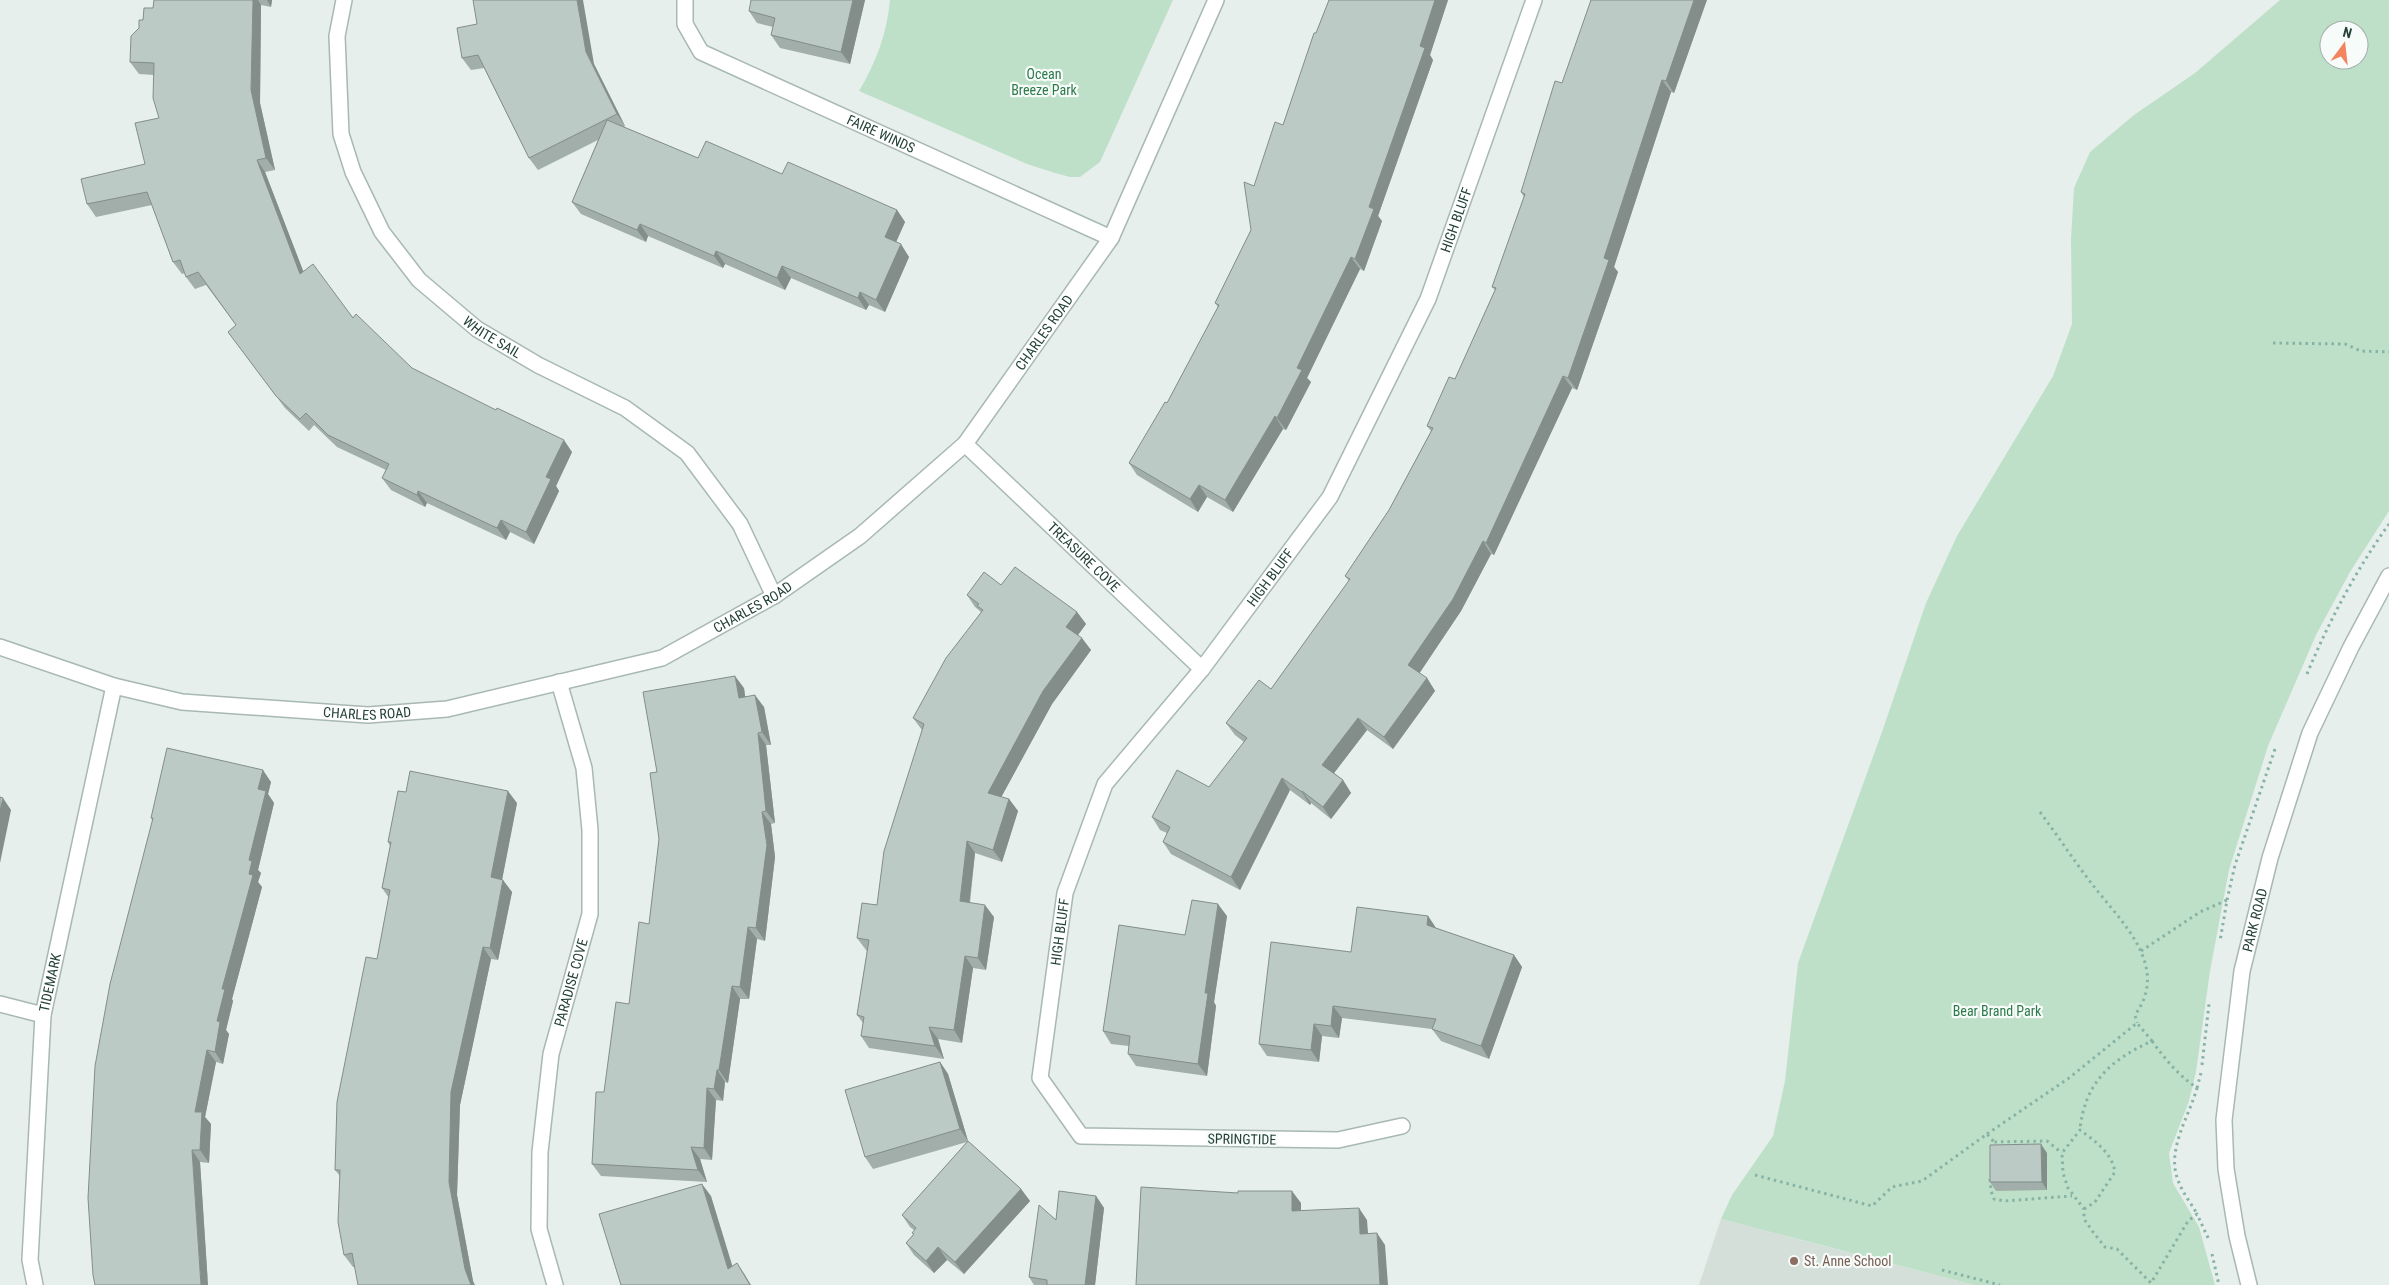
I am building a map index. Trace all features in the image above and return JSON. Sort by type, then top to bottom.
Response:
[{"type":"street","name":"WHITE SAIL","points":[[344,0],[337,36],[341,134],[353,172],[382,232],[419,280],[477,329],[538,365],[625,408],[687,454],[740,524],[774,596]]},
{"type":"street","name":"FAIRE WINDS","points":[[685,0],[685,24],[701,52],[1111,238]]},
{"type":"street","name":"CHARLES ROAD","points":[[0,647],[114,686],[182,702],[368,715],[447,709],[662,658],[774,596],[860,536],[965,444],[1111,238],[1216,0]]},
{"type":"street","name":"HIGH BLUFF","points":[[1081,1136],[1040,1078],[1066,893],[1105,784],[1202,669],[1330,497],[1428,299],[1534,0]]},
{"type":"street","name":"TREASURE COVE","points":[[965,444],[1202,669]]},
{"type":"street","name":"PARK ROAD","points":[[2249,1285],[2237,1236],[2226,1169],[2224,1120],[2242,971],[2270,858],[2310,733],[2351,647],[2389,576]]},
{"type":"street","name":"PARADISE COVE","points":[[554,1285],[539,1229],[540,1152],[551,1054],[590,914],[590,830],[584,768],[559,682]]},
{"type":"street","name":"TIDEMARK","points":[[35,1285],[30,1260],[44,1015],[114,686]]},
{"type":"street","points":[[0,1004],[44,1015]]},
{"type":"street","name":"SPRINGTIDE","points":[[1081,1136],[1338,1140],[1402,1126]]},
{"type":"path","points":[[2273,343],[2345,344],[2361,351],[2389,352]]},
{"type":"path","points":[[2040,812],[2091,882],[2120,916],[2141,951],[2147,984],[2142,1006],[2135,1015],[2137,1022],[2169,1064],[2197,1088]]},
{"type":"path","points":[[2141,951],[2200,912],[2227,900],[2220,944]]},
{"type":"path","points":[[2210,996],[2202,1073],[2176,1146],[2174,1165],[2178,1180],[2209,1240],[2218,1285]]},
{"type":"path","points":[[1754,1175],[1872,1206],[1892,1187],[1922,1181],[2069,1078],[2137,1022]]},
{"type":"path","points":[[2152,1041],[2132,1050],[2105,1071],[2092,1088],[2083,1108],[2080,1130],[2062,1153],[2062,1173],[2072,1196],[2084,1210],[2084,1219],[2104,1247],[2117,1249],[2151,1283],[2188,1221],[2197,1214]]},
{"type":"path","points":[[2080,1130],[2095,1141],[2109,1157],[2115,1172],[2095,1202],[2084,1210]]},
{"type":"path","points":[[1988,1134],[1994,1142],[1992,1156]]},
{"type":"path","points":[[1994,1142],[2047,1141],[2062,1153]]},
{"type":"path","points":[[1990,1175],[1991,1191],[1994,1200],[2004,1201],[2072,1196]]},
{"type":"path","points":[[1942,1270],[2000,1285]]},
{"type":"shaded area","name":"St. Anne School","points":[[1721,1219],[1843,1251],[1974,1285],[1699,1285]]},
{"type":"green space","name":"Ocean Breeze Park","points":[[890,0],[1173,0],[1100,162],[1080,177],[1070,177],[1027,164],[859,91],[871,70],[880,47],[889,12]]},
{"type":"green space","name":"Bear Brand Park","points":[[2280,0],[2389,0],[2389,511],[2350,572],[2316,635],[2268,746],[2229,870],[2210,971],[2196,1072],[2189,1101],[2169,1153],[2173,1183],[2199,1227],[2215,1285],[1974,1285],[1721,1219],[1732,1195],[1773,1136],[1785,1081],[1798,963],[1882,732],[1926,603],[1957,536],[2053,376],[2072,324],[2071,238],[2074,188],[2090,152],[2134,115],[2195,73]]},
{"type":"building","points":[[154,0],[253,0],[251,90],[266,158],[257,160],[300,274],[313,264],[353,318],[356,314],[412,368],[496,410],[497,408],[564,440],[546,477],[551,479],[526,532],[501,520],[497,528],[418,491],[417,495],[382,478],[389,464],[328,435],[306,413],[300,419],[276,396],[228,332],[236,325],[198,272],[186,277],[180,260],[173,262],[147,192],[87,204],[81,179],[145,164],[135,123],[159,118],[153,98],[154,63],[130,62],[131,36],[139,28],[139,20],[143,20],[144,8],[153,8]]},
{"type":"building","points":[[473,0],[577,0],[586,52],[617,114],[529,158],[478,55],[462,58],[457,28],[477,24]]},
{"type":"building","points":[[751,0],[853,0],[841,52],[771,35],[775,18],[749,11]]},
{"type":"building","points":[[1329,0],[1435,0],[1420,46],[1425,48],[1369,207],[1374,209],[1355,259],[1351,257],[1297,368],[1302,370],[1277,418],[1275,416],[1225,500],[1199,485],[1190,499],[1129,463],[1165,402],[1167,403],[1219,305],[1215,303],[1251,230],[1244,182],[1254,186],[1275,122],[1283,125],[1314,33],[1316,33]]},
{"type":"building","points":[[1591,0],[1694,0],[1666,81],[1662,80],[1604,258],[1609,260],[1568,378],[1563,376],[1486,543],[1483,541],[1453,599],[1408,665],[1427,678],[1384,737],[1358,718],[1322,765],[1343,780],[1323,807],[1282,778],[1231,877],[1163,842],[1170,827],[1152,817],[1177,770],[1209,787],[1247,738],[1226,723],[1259,680],[1271,689],[1350,579],[1345,576],[1389,510],[1433,428],[1427,426],[1449,377],[1455,379],[1496,288],[1492,287],[1525,194],[1521,192],[1555,81],[1562,83]]},
{"type":"building","points":[[607,120],[698,158],[706,141],[782,174],[788,162],[897,210],[885,237],[901,244],[876,300],[860,292],[858,298],[782,266],[777,278],[716,251],[714,256],[640,224],[637,230],[572,202]]},
{"type":"building","points":[[1015,567],[1077,612],[1066,627],[1082,638],[1043,691],[988,793],[1009,799],[993,850],[967,841],[960,901],[985,905],[978,958],[965,956],[954,1030],[929,1027],[935,1046],[861,1036],[864,1017],[857,1015],[869,940],[857,938],[862,903],[877,905],[884,851],[924,724],[913,718],[946,658],[983,610],[977,606],[979,604],[967,595],[984,572],[1001,585]]},
{"type":"building","points":[[735,676],[739,698],[755,695],[762,732],[758,733],[766,811],[762,812],[767,845],[756,928],[748,927],[740,987],[732,986],[719,1070],[717,1070],[714,1089],[707,1088],[704,1148],[691,1147],[698,1170],[592,1164],[596,1092],[604,1092],[616,1002],[629,1004],[639,922],[649,924],[659,839],[650,773],[657,772],[643,692]]},
{"type":"building","points":[[167,748],[263,770],[258,789],[266,791],[249,860],[252,861],[249,874],[253,875],[222,989],[225,989],[217,1021],[220,1022],[215,1052],[207,1050],[195,1112],[202,1112],[200,1150],[192,1150],[201,1285],[95,1285],[88,1198],[95,1066],[110,984],[153,818],[151,818]]},
{"type":"building","points":[[410,771],[508,791],[491,877],[503,880],[490,948],[483,947],[451,1092],[449,1182],[465,1269],[471,1285],[358,1285],[352,1253],[344,1255],[338,1222],[340,1170],[335,1170],[337,1102],[366,957],[377,959],[390,890],[382,888],[391,842],[388,842],[398,791],[406,792]]},
{"type":"building","points":[[0,797],[3,798],[0,811]]},
{"type":"building","points":[[1192,900],[1218,904],[1205,993],[1208,993],[1198,1064],[1128,1054],[1130,1036],[1103,1031],[1119,925],[1185,935]]},
{"type":"building","points":[[1357,907],[1428,916],[1427,925],[1514,955],[1481,1046],[1432,1029],[1436,1019],[1333,1006],[1331,1026],[1314,1024],[1311,1050],[1259,1044],[1271,942],[1351,952]]},
{"type":"building","points":[[940,1062],[960,1129],[865,1157],[845,1090]]},
{"type":"building","points":[[968,1141],[1021,1189],[955,1262],[938,1247],[926,1261],[906,1243],[914,1234],[912,1233],[916,1228],[902,1215]]},
{"type":"building","points":[[2041,1144],[2042,1182],[1990,1182],[1990,1145]]},
{"type":"building","points":[[702,1184],[728,1269],[737,1263],[750,1285],[621,1285],[599,1214]]},
{"type":"building","points":[[1141,1187],[1238,1193],[1238,1191],[1292,1191],[1292,1211],[1359,1208],[1360,1234],[1377,1233],[1380,1285],[1136,1285]]},
{"type":"building","points":[[1059,1191],[1096,1196],[1085,1285],[1047,1285],[1047,1280],[1029,1277],[1039,1205],[1056,1220]]},
{"type":"place","name":"St. Anne School","points":[[1794,1261]]}]
